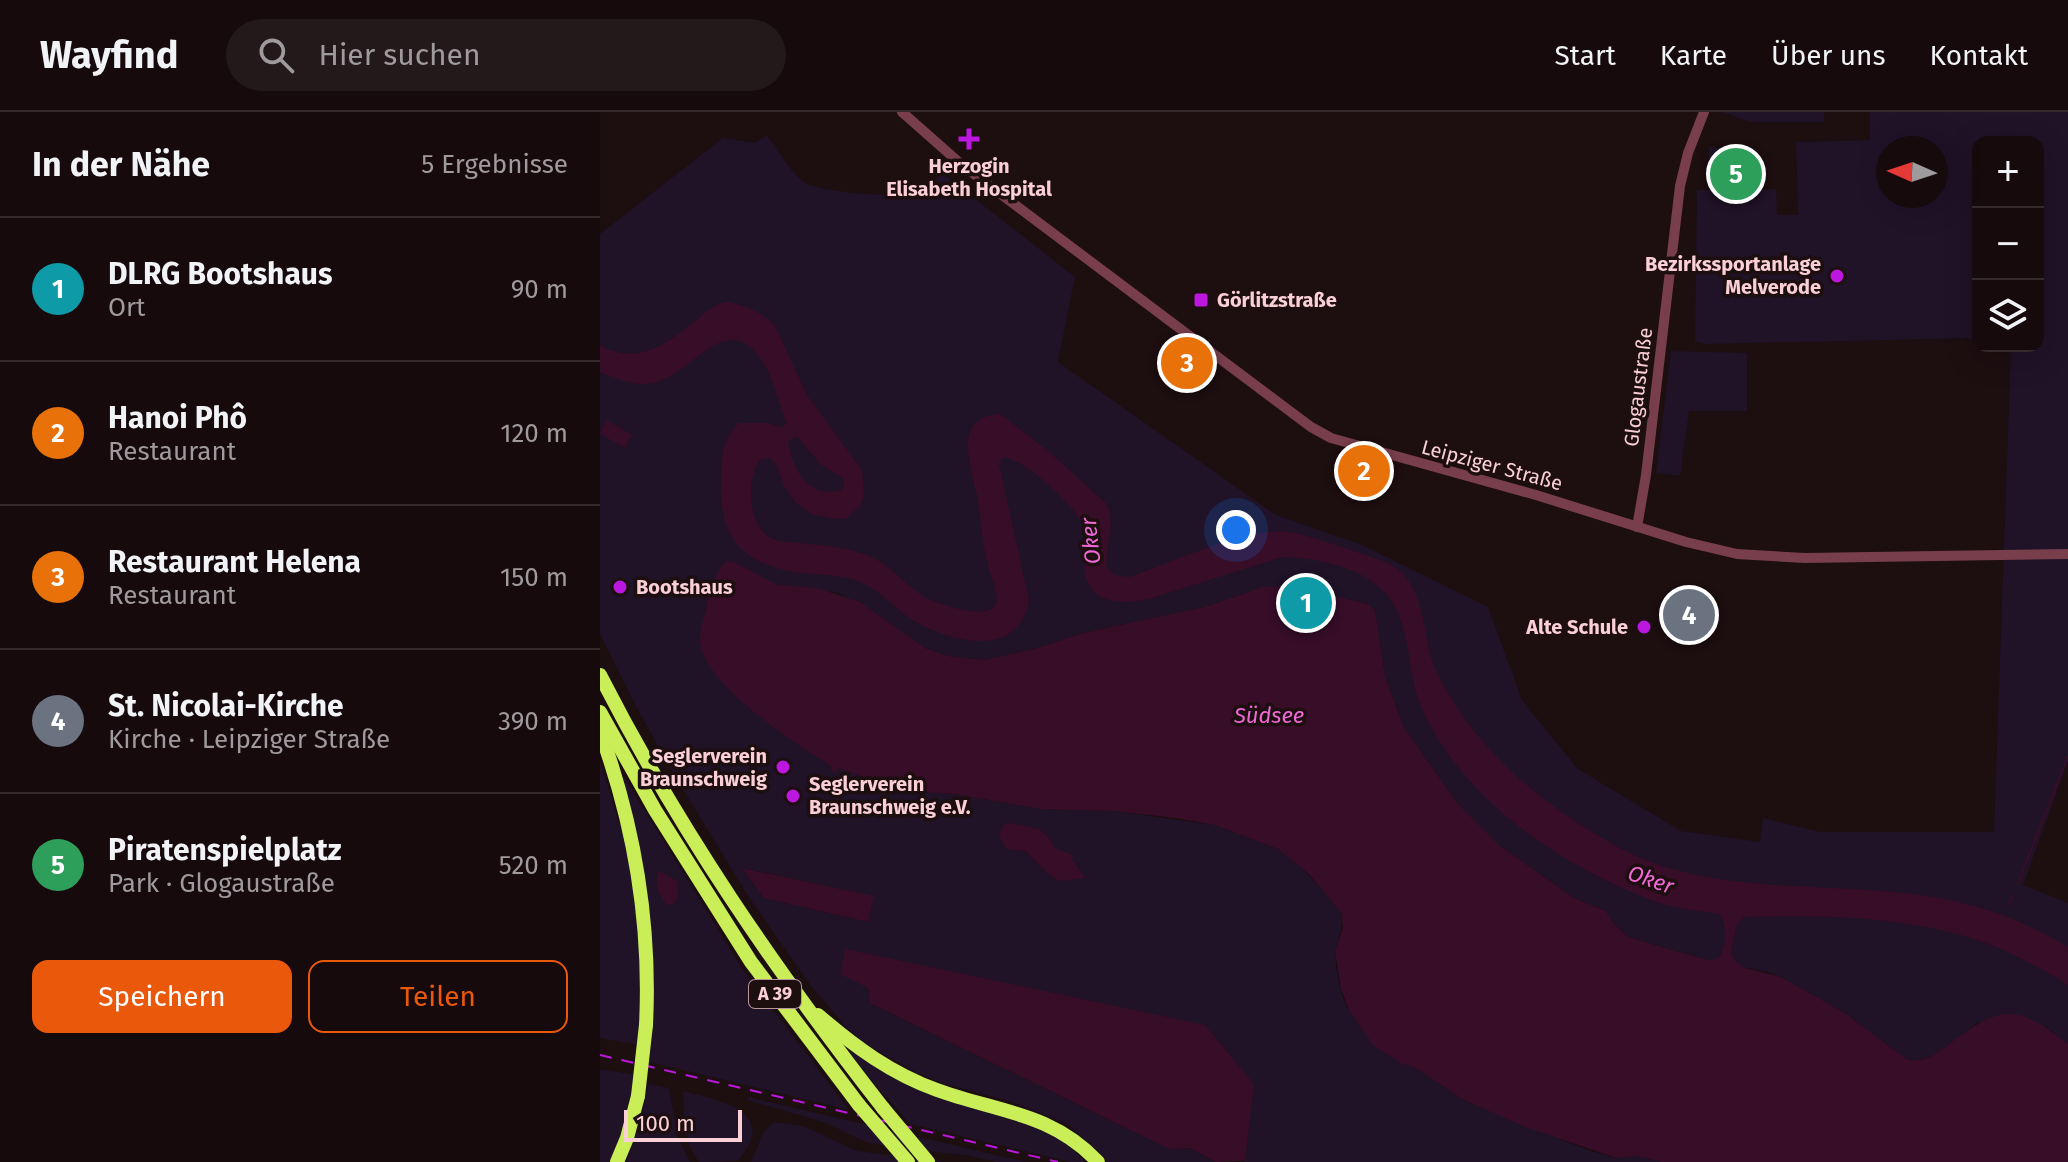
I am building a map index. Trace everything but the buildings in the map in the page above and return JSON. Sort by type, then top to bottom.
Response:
[{"type":"highway","name":"A 39","points":[[600,675],[651,772],[705,860],[800,999],[928,1162]]},
{"type":"highway","name":"A 39","points":[[600,712],[684,859],[751,962],[859,1105],[908,1162]]},
{"type":"highway","points":[[600,731],[623,798],[637,860],[647,958],[646,1025],[638,1096],[617,1162]]},
{"type":"highway","points":[[800,999],[856,1047],[903,1076],[952,1095],[1029,1116],[1059,1131],[1098,1162]]},
{"type":"street","name":"Leipziger Straße","points":[[902,112],[911,116],[953,159],[1321,434],[1593,511],[1706,548],[1760,557],[2068,554]]},
{"type":"street","name":"Glogaustraße","points":[[1637,527],[1646,475],[1680,186],[1688,153],[1704,112]]},
{"type":"shaded area","points":[[1722,112],[1824,112],[1824,122],[1750,122]]},
{"type":"shaded area","points":[[1870,112],[2068,112],[2068,761],[2023,885],[2068,903],[2068,1044],[2046,1027],[1978,1022],[1937,1054],[1908,1060],[1845,1013],[1781,977],[1628,937],[1606,911],[1574,898],[1499,845],[1458,804],[1403,726],[1385,676],[1375,611],[1368,604],[1300,587],[1263,587],[1204,607],[1083,633],[1038,648],[984,660],[948,656],[925,648],[839,593],[778,585],[764,579],[707,661],[749,706],[780,732],[832,766],[830,770],[835,773],[839,768],[885,785],[1041,809],[1115,811],[1215,825],[1278,849],[1295,860],[1338,907],[1342,923],[1336,964],[1346,1004],[1359,1023],[1402,1064],[1414,1067],[1464,1100],[1590,1151],[1617,1158],[1638,1156],[1661,1162],[1245,1162],[868,988],[870,1003],[1169,1149],[1190,1148],[1215,1162],[1108,1162],[1068,1124],[1012,1102],[917,1073],[868,1045],[848,1029],[811,986],[748,896],[672,771],[600,634],[600,234],[723,138],[755,143],[767,135],[801,180],[837,191],[912,194],[925,189],[941,172],[1075,277],[1058,362],[1276,515],[1362,545],[1488,607],[1522,700],[1578,769],[1681,831],[1760,842],[1763,818],[1820,832],[1994,832],[2011,352],[2044,352],[2044,136],[1972,136],[1972,338],[1705,344],[1695,341],[1697,190],[1776,189],[1777,215],[1798,215],[1796,142],[1870,140]],"holes":[[[743,868],[873,896],[868,922],[764,898]]]},
{"type":"shaded area","points":[[1709,146],[1764,161],[1764,187],[1708,187]]},
{"type":"shaded area","points":[[1671,351],[1747,353],[1747,411],[1689,411],[1680,476],[1656,473]]},
{"type":"shaded area","points":[[600,761],[631,861],[641,963],[639,1045],[600,1038]]},
{"type":"shaded area","points":[[618,767],[741,967],[849,1110],[650,1062],[654,1019],[652,945]]},
{"type":"shaded area","points":[[834,1037],[959,1101],[1058,1135],[1086,1162],[1071,1162],[910,1124]]},
{"type":"shaded area","points":[[600,1069],[635,1075],[629,1117],[613,1162],[600,1162]]},
{"type":"shaded area","points":[[648,1084],[669,1088],[678,1138],[690,1162],[626,1162],[642,1120]]},
{"type":"shaded area","points":[[683,1091],[728,1104],[749,1119],[753,1130],[749,1144],[738,1161],[699,1162],[687,1137]]},
{"type":"shaded area","points":[[748,1097],[1026,1162],[996,1162],[865,1142],[826,1123],[747,1100]]},
{"type":"shaded area","points":[[774,1122],[803,1126],[857,1151],[945,1162],[751,1162],[764,1131]]},
{"type":"water","name":"Südsee","points":[[721,303],[745,307],[774,324],[807,395],[862,470],[864,495],[861,505],[847,518],[834,519],[812,514],[796,503],[784,486],[776,464],[770,458],[760,460],[752,481],[752,507],[761,530],[769,537],[864,554],[880,562],[929,599],[973,611],[991,609],[996,604],[997,594],[985,554],[968,445],[975,424],[985,417],[1000,414],[1047,450],[1106,503],[1111,519],[1107,567],[1114,575],[1129,577],[1233,540],[1274,531],[1322,540],[1380,560],[1398,570],[1416,595],[1436,670],[1469,724],[1511,771],[1535,792],[1614,845],[1650,862],[1729,880],[1894,892],[1950,900],[2020,922],[2068,947],[2068,985],[2014,955],[1980,941],[1923,926],[1863,919],[1744,917],[1737,924],[1731,952],[1734,960],[1745,968],[1781,977],[1845,1013],[1908,1060],[1930,1057],[1995,1016],[2020,1015],[2050,1030],[2068,1044],[2068,1162],[1661,1162],[1638,1156],[1617,1158],[1528,1128],[1464,1100],[1373,1045],[1349,1010],[1341,989],[1335,951],[1343,928],[1342,914],[1309,874],[1278,849],[1215,825],[1176,818],[1115,811],[1041,809],[885,785],[839,768],[835,773],[830,770],[831,766],[754,712],[717,676],[705,659],[700,642],[701,628],[714,582],[726,561],[734,562],[778,585],[817,588],[860,602],[925,648],[948,656],[984,660],[1038,648],[1083,633],[1204,607],[1263,587],[1300,587],[1368,604],[1375,610],[1385,676],[1403,726],[1458,804],[1499,845],[1574,898],[1606,911],[1628,937],[1707,960],[1718,959],[1724,942],[1725,931],[1720,914],[1665,905],[1614,884],[1547,847],[1486,798],[1439,740],[1421,706],[1396,608],[1379,586],[1354,571],[1310,559],[1282,557],[1149,599],[1124,602],[1103,598],[1089,584],[1085,573],[1087,535],[1084,525],[1065,501],[1039,477],[1003,457],[999,464],[1029,600],[1023,618],[1013,631],[1000,638],[985,641],[952,637],[912,619],[860,582],[776,568],[748,554],[738,545],[725,520],[721,476],[725,444],[739,423],[768,423],[781,428],[787,423],[765,366],[751,348],[738,340],[724,341],[669,377],[653,383],[633,383],[600,372],[600,346],[627,354],[650,350],[662,345]],"holes":[[[797,436],[820,464],[843,478],[841,490],[820,491],[804,480],[798,472],[788,442]]]},
{"type":"water","points":[[606,420],[632,435],[625,448],[600,434]]},
{"type":"water","points":[[1011,823],[1039,829],[1055,848],[1073,855],[1072,860],[1085,878],[1059,881],[1026,851],[1006,849],[999,835],[1003,825]]},
{"type":"water","points":[[742,868],[874,896],[868,922],[764,898]]},
{"type":"water","points":[[659,871],[677,881],[678,897],[673,904],[667,905],[659,893]]},
{"type":"water","points":[[845,949],[1205,1025],[1254,1084],[1245,1161],[1215,1162],[1190,1148],[1169,1149],[870,1003],[868,988],[840,974]]},
{"type":"waterway","points":[[2018,883],[2068,756]]},
{"type":"waterway","points":[[2009,905],[2013,895]]},
{"type":"railway","points":[[600,1055],[1058,1162]]},
{"type":"place","name":"Herzogin Elisabeth Hospital","points":[[969,139]]},
{"type":"place","name":"Piratenspielplatz","points":[[1736,174]]},
{"type":"place","name":"Bezirkssportanlage Melverode","points":[[1837,276]]},
{"type":"place","name":"Görlitzstraße","points":[[1201,300]]},
{"type":"place","name":"Restaurant Helena","points":[[1187,363]]},
{"type":"place","name":"Hanoi Phô","points":[[1364,471]]},
{"type":"place","name":"Bootshaus","points":[[620,587]]},
{"type":"place","name":"DLRG Bootshaus","points":[[1306,603]]},
{"type":"place","name":"St. Nicolai-Kirche","points":[[1689,615]]},
{"type":"place","name":"Alte Schule","points":[[1644,627]]},
{"type":"place","name":"Seglerverein Braunschweig","points":[[783,767]]},
{"type":"place","name":"Seglerverein Braunschweig e.V.","points":[[793,796]]},
{"type":"water label","name":"Oker","points":[[1090,541]]},
{"type":"water label","name":"Oker","points":[[1651,879]]}]
